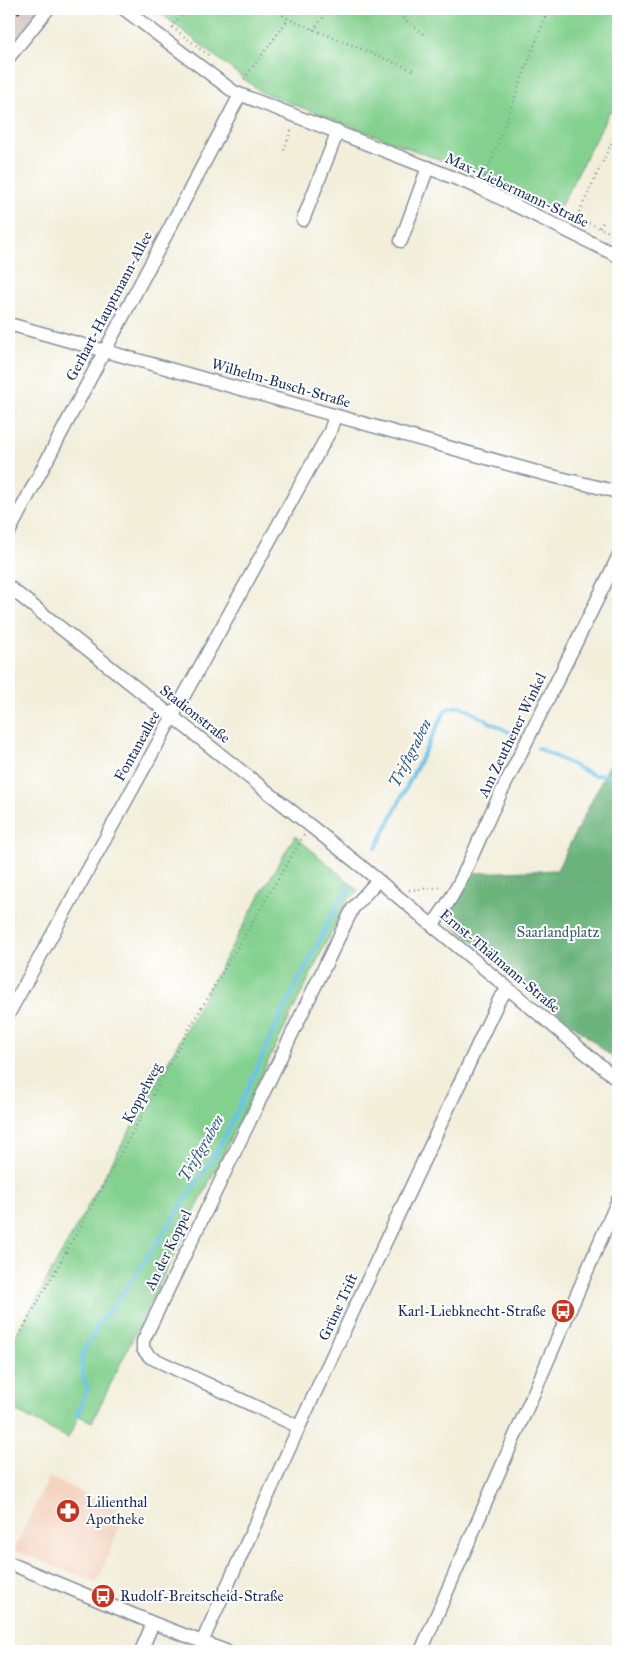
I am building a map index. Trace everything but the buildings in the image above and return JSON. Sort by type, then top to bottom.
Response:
[{"type":"street","points":[[9,57],[48,9]]},
{"type":"street","name":"Max-Liebermann-Straße","points":[[124,9],[240,95],[338,131],[480,188],[618,256]]},
{"type":"street","name":"Gerhart-Hauptmann-Allee","points":[[9,532],[240,95]]},
{"type":"street","points":[[303,220],[338,131]]},
{"type":"street","name":"Max-Liebermann-Straße","points":[[401,240],[428,167]]},
{"type":"street","name":"Wilhelm-Busch-Straße","points":[[9,324],[544,474],[618,492]]},
{"type":"street","name":"Fontaneallee","points":[[9,1013],[330,431],[335,416]]},
{"type":"street","name":"Am Zeuthener Winkel","points":[[432,925],[463,885],[521,752],[618,557]]},
{"type":"street","name":"Stadionstraße","points":[[9,587],[361,866]]},
{"type":"street","name":"Ernst-Thälmann-Straße","points":[[361,866],[618,1080]]},
{"type":"street","name":"An der Koppel","points":[[299,1427],[150,1357],[144,1349],[142,1340],[353,908],[378,880]]},
{"type":"street","name":"Grüne Trift","points":[[202,1642],[299,1427],[499,1000],[508,989]]},
{"type":"street","points":[[421,1651],[618,1200]]},
{"type":"street","points":[[9,1563],[226,1651]]},
{"type":"street","points":[[141,1651],[153,1623]]},
{"type":"path","points":[[187,9],[173,26],[211,57]]},
{"type":"path","points":[[275,9],[288,19],[413,70]]},
{"type":"path","points":[[313,30],[330,9]]},
{"type":"path","points":[[391,9],[425,35]]},
{"type":"path","points":[[399,15],[404,9]]},
{"type":"path","points":[[484,180],[548,9]]},
{"type":"path","points":[[244,78],[288,19]]},
{"type":"path","points":[[284,150],[294,125]]},
{"type":"path","points":[[574,222],[618,129]]},
{"type":"path","points":[[584,220],[618,236]]},
{"type":"path","points":[[598,233],[604,220]]},
{"type":"path","name":"Koppelweg","points":[[9,1353],[97,1198],[178,1049],[297,845]]},
{"type":"path","points":[[409,890],[463,885],[618,882]]},
{"type":"shaded area","points":[[9,9],[42,9],[9,48]]},
{"type":"shaded area","points":[[49,1477],[125,1513],[97,1583],[14,1550]]},
{"type":"green space","points":[[155,9],[618,9],[618,114],[610,111],[558,211],[482,176],[261,92]]},
{"type":"green space","name":"Saarlandplatz","points":[[618,748],[618,1062],[447,920],[472,873],[557,870]]},
{"type":"green space","points":[[295,836],[359,891],[347,900],[92,1422],[79,1416],[68,1438],[9,1408],[9,1348],[263,890]]},
{"type":"waterway","name":"Triftgraben","points":[[376,848],[446,709],[460,706],[514,735]]},
{"type":"waterway","name":"Triftgraben","points":[[538,748],[593,775],[618,776]]},
{"type":"waterway","name":"Triftgraben","points":[[77,1415],[88,1388],[82,1376],[82,1355],[98,1325],[129,1285],[215,1155],[278,1021],[341,898],[351,888]]},
{"type":"railway","points":[[9,22],[20,9]]},
{"type":"place","name":"Karl-Liebknecht-Straße","points":[[563,1311]]},
{"type":"place","name":"Lilienthal Apotheke","points":[[68,1511]]},
{"type":"place","name":"Rudolf-Breitscheid-Straße","points":[[103,1596]]}]
